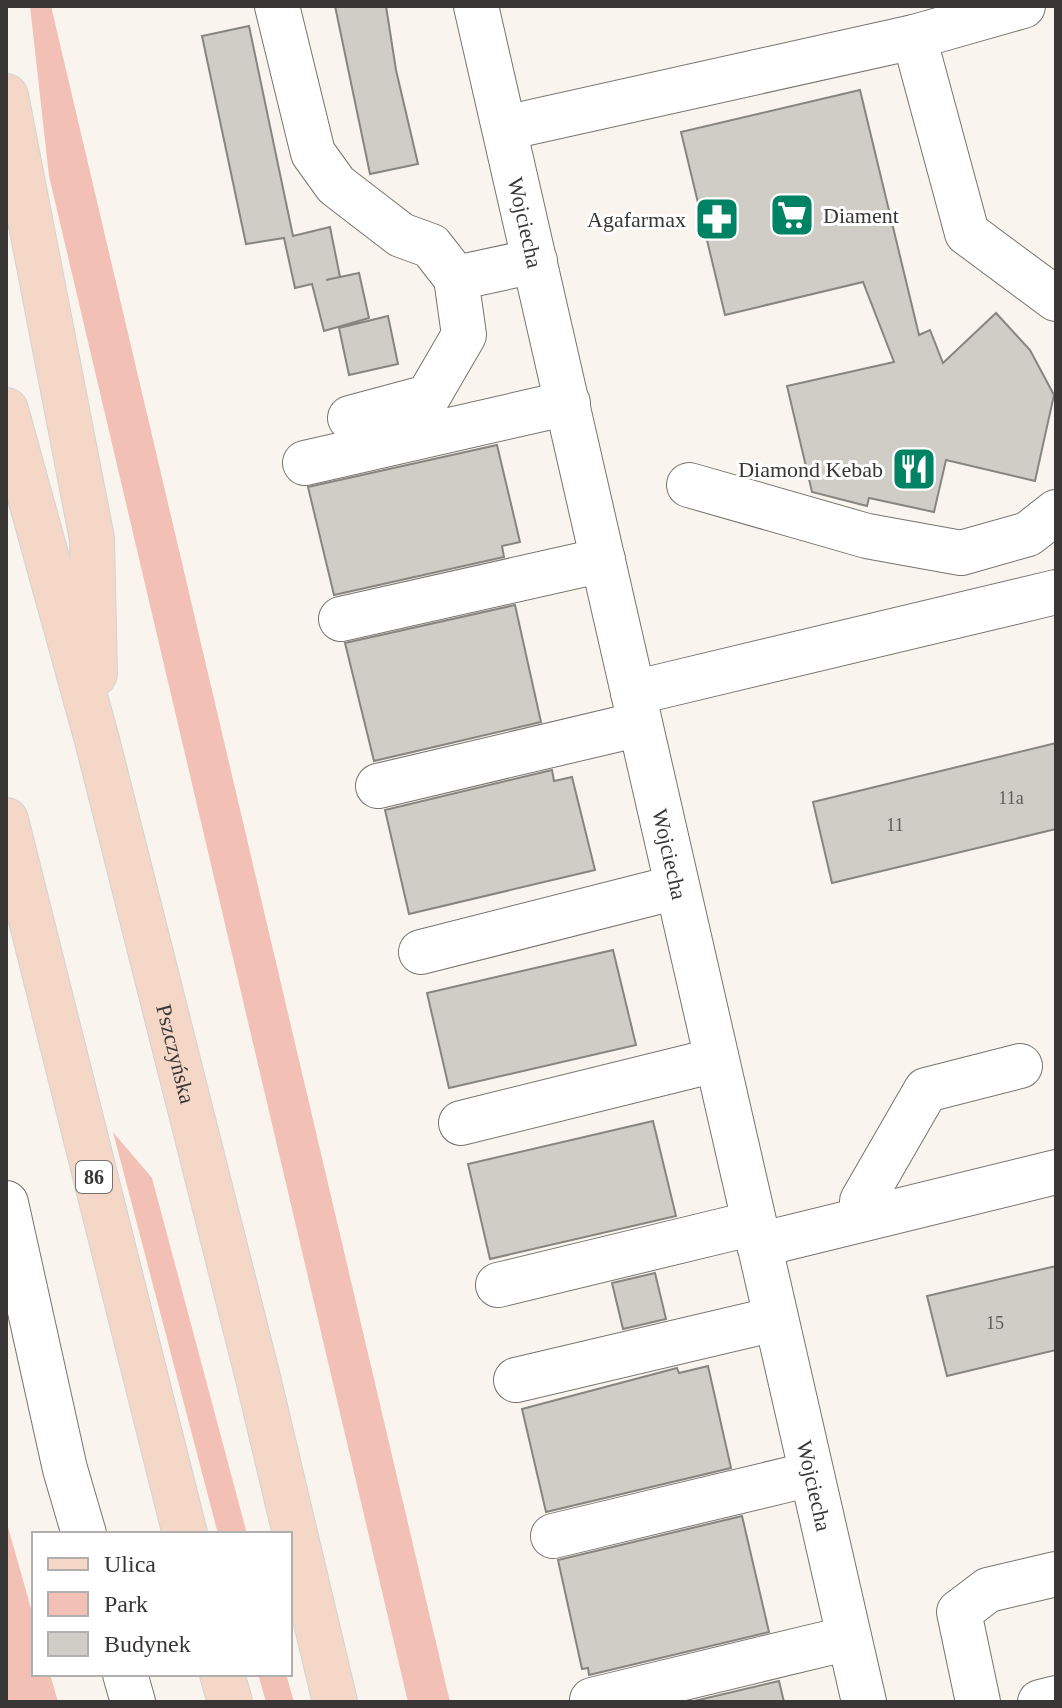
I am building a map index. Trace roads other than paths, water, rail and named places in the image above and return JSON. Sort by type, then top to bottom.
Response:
[{"type":"main road","points":[[6,96],[92,539],[97,740]]},
{"type":"main road","name":"Pszczyńska","points":[[6,410],[97,740],[254,1363],[335,1702]]},
{"type":"main road","name":"86","points":[[6,820],[184,1532]]},
{"type":"main road","points":[[223,1676],[230,1702]]},
{"type":"street","points":[[277,6],[313,153],[336,185],[401,235],[431,246],[456,278],[464,335],[428,397],[350,418]]},
{"type":"street","name":"Wojciecha","points":[[476,6],[864,1702]]},
{"type":"street","points":[[505,128],[914,37],[1023,6]]},
{"type":"street","points":[[914,37],[967,233],[1056,299]]},
{"type":"street","points":[[456,278],[535,261]]},
{"type":"street","points":[[305,463],[568,403]]},
{"type":"street","points":[[689,485],[867,536],[961,553],[1028,534],[1056,512]]},
{"type":"street","points":[[961,553],[970,612]]},
{"type":"street","points":[[341,619],[603,560]]},
{"type":"street","points":[[378,786],[970,612],[1056,592]]},
{"type":"street","points":[[421,952],[677,887]]},
{"type":"street","points":[[461,1123],[716,1060]]},
{"type":"street","points":[[866,1218],[862,1201],[926,1090],[1020,1066]]},
{"type":"street","points":[[498,1285],[756,1234],[866,1218],[1056,1172]]},
{"type":"street","points":[[6,1207],[65,1469],[83,1532]]},
{"type":"street","points":[[516,1380],[775,1319]]},
{"type":"street","points":[[553,1536],[811,1474]]},
{"type":"street","points":[[978,1702],[959,1612],[988,1590],[1056,1574]]},
{"type":"street","points":[[592,1700],[849,1638]]},
{"type":"street","points":[[126,1676],[133,1702]]},
{"type":"street","points":[[1040,1702],[1056,1698]]},
{"type":"place","name":"Diament","points":[[792,215]]},
{"type":"place","name":"Agafarmax","points":[[717,219]]},
{"type":"place","name":"Diamond Kebab","points":[[914,469]]}]
